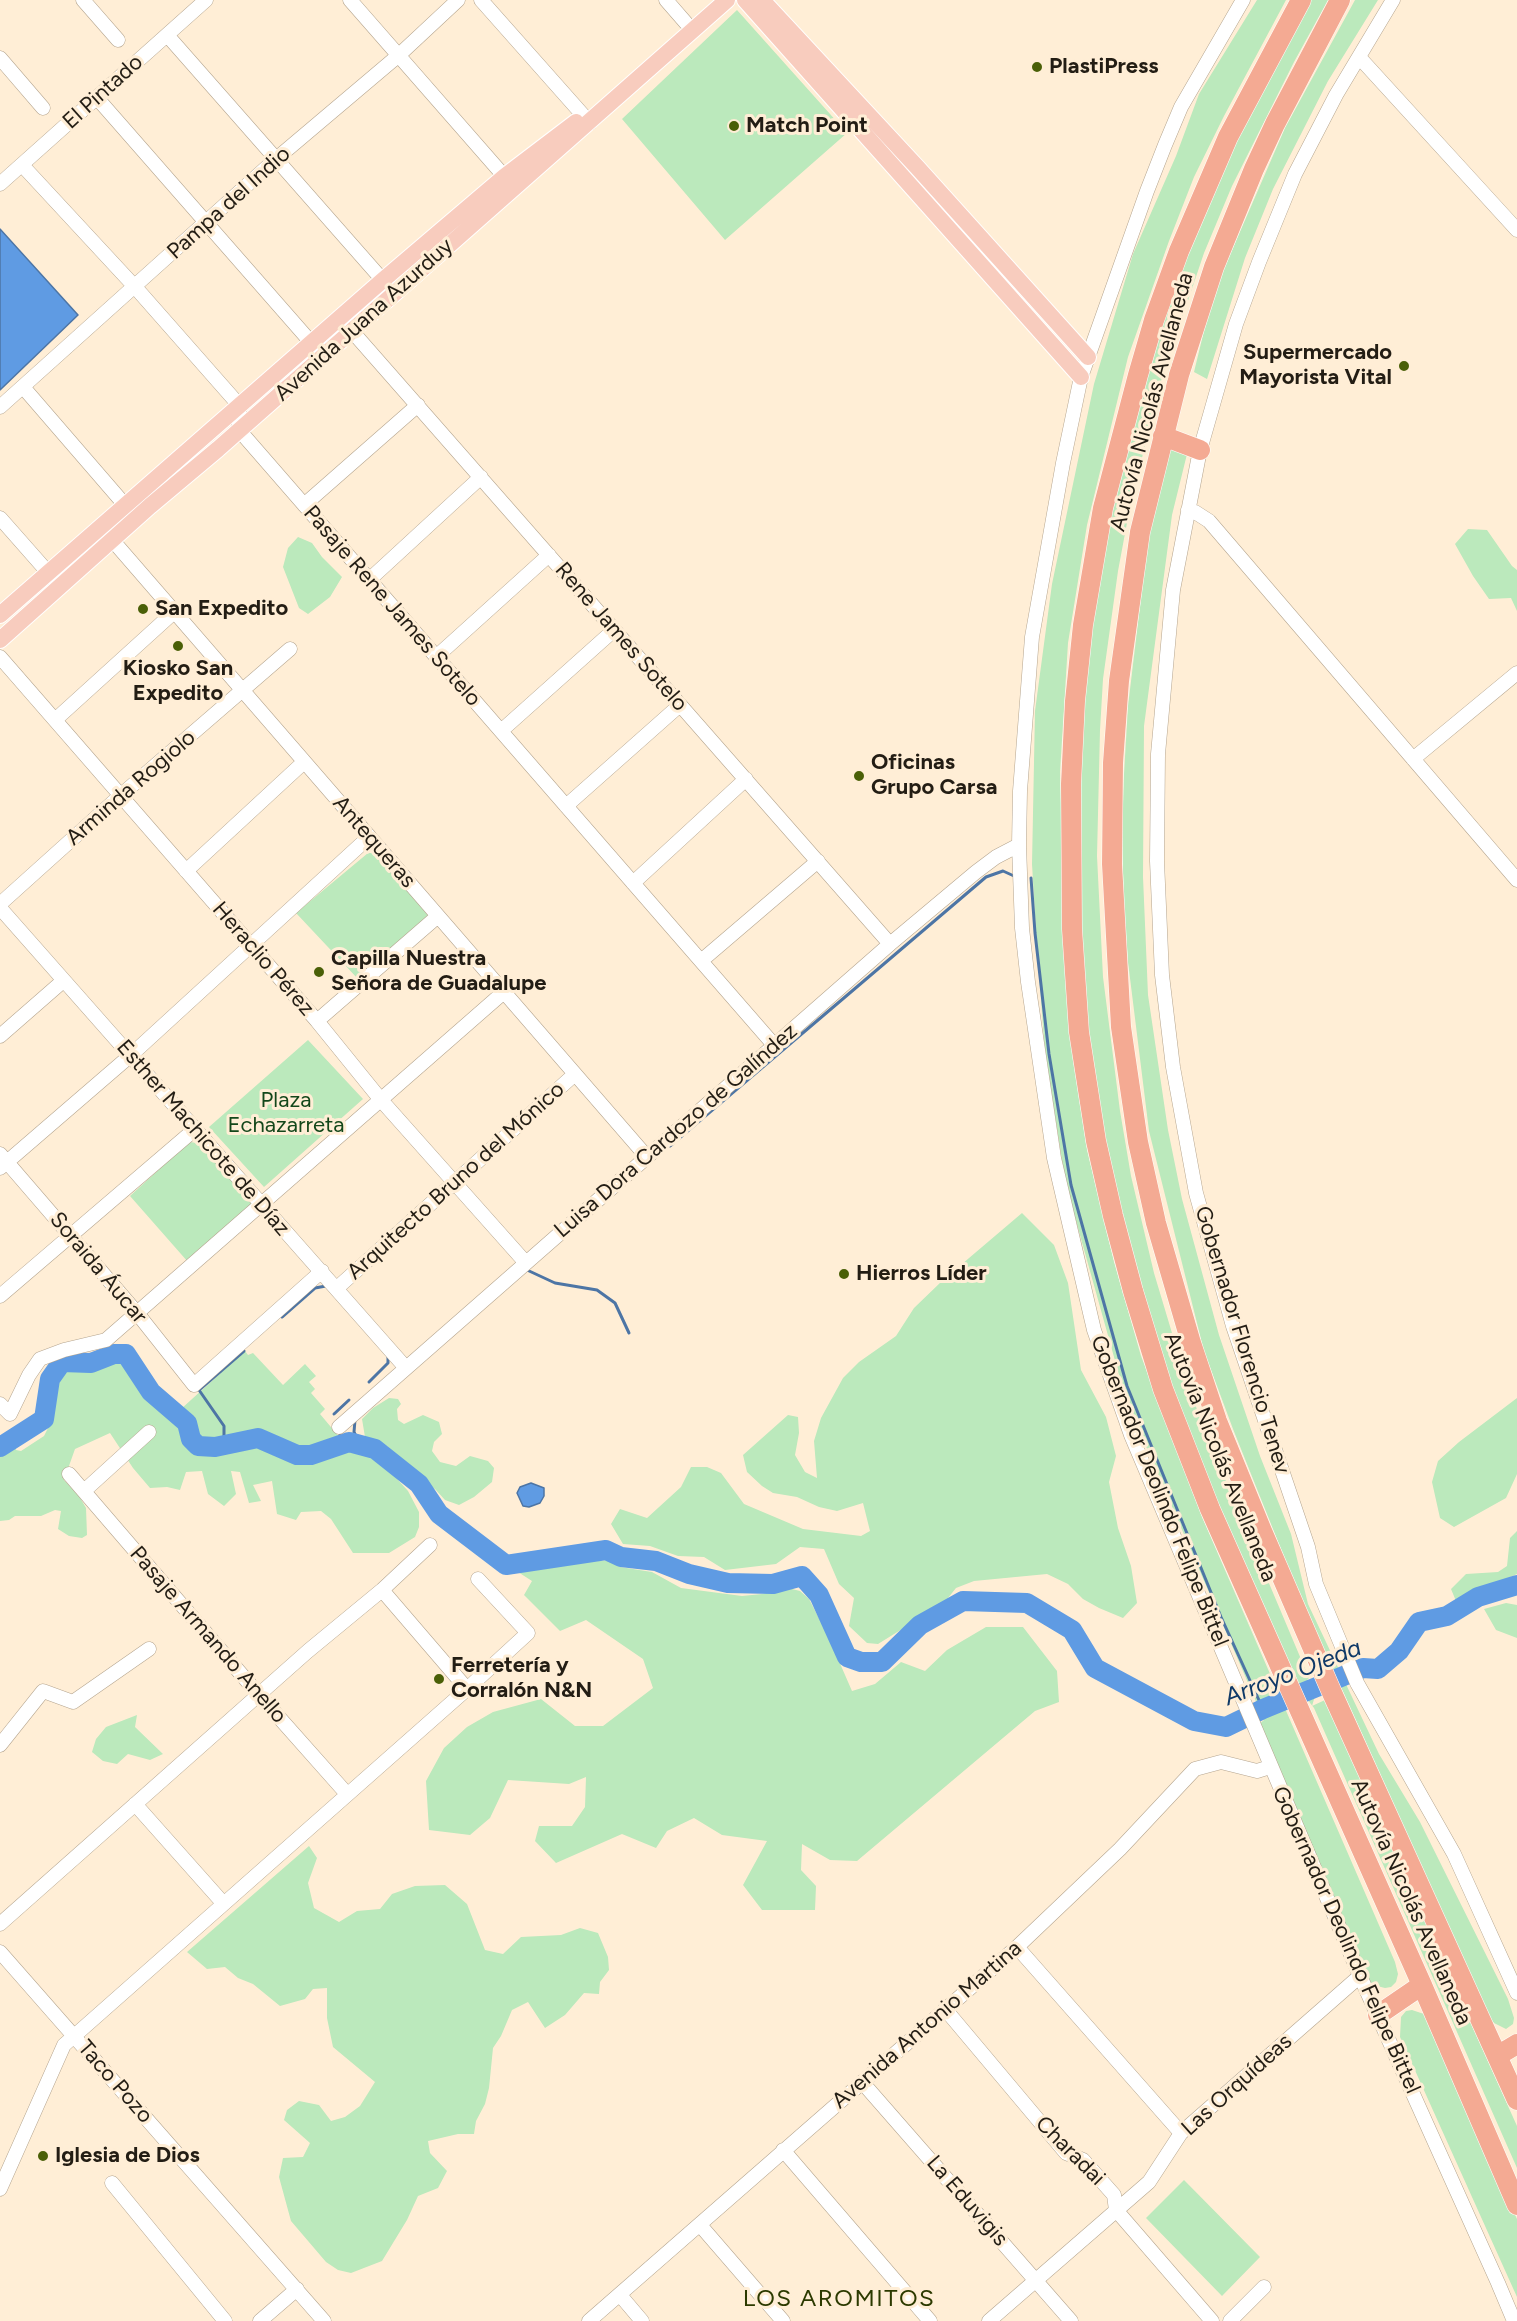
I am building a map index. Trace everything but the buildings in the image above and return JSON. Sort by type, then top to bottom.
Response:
[{"type":"highway","name":"Autovía Nicolás Avellaneda","points":[[1301,0],[1248,96],[1194,213],[1154,320],[1123,426],[1103,508],[1083,625],[1075,701],[1071,824],[1072,929],[1079,1032],[1096,1141],[1122,1253],[1151,1352],[1180,1433],[1210,1509],[1422,1984],[1517,2205]]},
{"type":"highway","name":"Autovía Nicolás Avellaneda","points":[[1340,0],[1275,124],[1214,267],[1163,436],[1140,532],[1119,681],[1113,763],[1113,903],[1125,1054],[1147,1183],[1167,1262],[1191,1343],[1232,1458],[1333,1695],[1517,2100]]},
{"type":"highway","points":[[1163,436],[1200,450]]},
{"type":"highway","points":[[1378,2015],[1422,1984]]},
{"type":"highway","points":[[1497,2056],[1517,2044]]},
{"type":"main road","name":"Avenida Juana Azurduy","points":[[587,119],[712,0]]},
{"type":"main road","name":"Avenida Juana Azurduy","points":[[131,512],[239,405],[383,280],[510,182],[727,0]]},
{"type":"main road","points":[[745,0],[1088,357]]},
{"type":"main road","points":[[762,0],[911,172],[1020,310],[1081,377]]},
{"type":"main road","name":"Avenida Juana Azurduy","points":[[0,615],[47,573],[106,533],[239,430],[394,293],[510,182]]},
{"type":"main road","name":"Avenida Juana Azurduy","points":[[0,640],[60,586],[106,533]]},
{"type":"street","points":[[83,0],[118,40]]},
{"type":"street","name":"El Pintado","points":[[0,184],[206,0]]},
{"type":"street","points":[[351,0],[510,182]]},
{"type":"street","name":"Pampa del Indio","points":[[0,407],[136,288],[276,159],[399,55],[458,0]]},
{"type":"street","points":[[481,0],[587,119]]},
{"type":"street","points":[[666,0],[686,23]]},
{"type":"street","name":"Gobernador Deolindo Felipe Bittel","points":[[1243,0],[1181,107],[1165,145],[1081,377],[1063,463],[1032,638],[1020,791],[1022,928],[1053,1158],[1094,1330],[1139,1455],[1270,1767],[1359,1976],[1514,2321]]},
{"type":"street","name":"Gobernador Florencio Tenev","points":[[1393,0],[1336,95],[1295,174],[1258,262],[1236,324],[1200,450],[1173,590],[1158,754],[1157,861],[1162,975],[1173,1067],[1196,1192],[1233,1326],[1308,1547],[1316,1584],[1357,1683],[1454,1854],[1517,1993]]},
{"type":"street","points":[[167,35],[394,293]]},
{"type":"street","points":[[1359,57],[1517,230]]},
{"type":"street","points":[[0,58],[44,108]]},
{"type":"street","points":[[97,98],[323,356]]},
{"type":"street","points":[[22,165],[136,288],[239,405],[239,430]]},
{"type":"street","name":"Rene James Sotelo","points":[[351,330],[890,944]]},
{"type":"street","points":[[23,387],[131,512]]},
{"type":"street","points":[[304,505],[418,405]]},
{"type":"street","name":"Pasaje Rene James Sotelo","points":[[239,430],[774,1045]]},
{"type":"street","points":[[369,580],[481,477]]},
{"type":"street","points":[[1188,510],[1196,512],[1209,521],[1517,880]]},
{"type":"street","points":[[0,518],[60,586]]},
{"type":"street","name":"Antequeras","points":[[106,533],[647,1157]]},
{"type":"street","points":[[436,657],[549,555]]},
{"type":"street","points":[[56,720],[174,612]]},
{"type":"street","points":[[501,731],[614,630]]},
{"type":"street","name":"Arminda Rogiolo","points":[[0,906],[120,795],[290,649]]},
{"type":"street","name":"Heraclio Pérez","points":[[0,657],[317,1021],[381,1100],[526,1263]]},
{"type":"street","points":[[1413,759],[1517,673]]},
{"type":"street","points":[[566,806],[680,705]]},
{"type":"street","points":[[186,871],[304,762]]},
{"type":"street","points":[[633,883],[746,779]]},
{"type":"street","points":[[2,1161],[131,1055],[369,837]]},
{"type":"street","name":"Luisa Dora Cardozo de Galíndez","points":[[339,1427],[890,944],[976,872],[996,857],[1019,845]]},
{"type":"street","points":[[701,961],[818,861]]},
{"type":"street","name":"Esther Machicote de Díaz","points":[[0,906],[63,981],[131,1055],[194,1130],[406,1368]]},
{"type":"street","points":[[317,1021],[438,916]]},
{"type":"street","points":[[0,1036],[63,981]]},
{"type":"street","points":[[5,1409],[40,1359],[64,1350],[106,1340],[505,991]]},
{"type":"street","name":"Arquitecto Bruno del Mónico","points":[[337,1288],[575,1074]]},
{"type":"street","points":[[0,1296],[194,1130]]},
{"type":"street","name":"Soraida Áucar","points":[[2,1161],[71,1236],[194,1385]]},
{"type":"street","name":"Arquitecto Bruno del Mónico","points":[[194,1385],[322,1271]]},
{"type":"street","points":[[84,1491],[149,1431]]},
{"type":"street","name":"Pasaje Armando Anello","points":[[69,1474],[347,1794]]},
{"type":"street","points":[[0,1924],[308,1652],[382,1590],[430,1545]]},
{"type":"street","points":[[0,2189],[64,2045],[528,1633],[478,1579]]},
{"type":"street","points":[[382,1590],[467,1689]]},
{"type":"street","points":[[0,1744],[43,1691],[73,1702],[149,1649]]},
{"type":"street","name":"Avenida Antonio Martina","points":[[589,2321],[1017,1947],[1120,1849],[1195,1769],[1221,1762],[1246,1770],[1257,1771],[1270,1767]]},
{"type":"street","points":[[135,1804],[223,1903]]},
{"type":"street","points":[[1017,1947],[1180,2133]]},
{"type":"street","name":"Taco Pozo","points":[[0,1952],[324,2321]]},
{"type":"street","name":"Las Orquídeas","points":[[989,2321],[1149,2182],[1180,2133],[1359,1976]]},
{"type":"street","name":"Charadai","points":[[945,2009],[1066,2153],[1083,2160],[1114,2195],[1116,2210],[1212,2321]]},
{"type":"street","name":"La Eduvigis","points":[[862,2082],[1071,2321]]},
{"type":"street","points":[[783,2150],[930,2321]]},
{"type":"street","points":[[112,2183],[225,2321]]},
{"type":"street","points":[[700,2225],[783,2321]]},
{"type":"street","points":[[1230,2321],[1264,2287]]},
{"type":"street","points":[[260,2321],[297,2289]]},
{"type":"street","points":[[620,2295],[642,2321]]},
{"type":"green space","points":[[1257,0],[1286,0],[1194,177],[1169,241],[1128,357],[1087,525],[1068,643],[1060,772],[1067,998],[1073,1059],[1087,1150],[1114,1262],[1141,1356],[1202,1517],[1395,1962],[1398,1974],[1396,1982],[1391,1987],[1385,1988],[1373,1985],[1367,1978],[1258,1725],[1264,1720],[1126,1400],[1066,1185],[1045,1054],[1036,932],[1032,864],[1035,711],[1052,584],[1094,384],[1133,254],[1176,156],[1199,94]]},
{"type":"green space","points":[[1309,0],[1328,0],[1232,186],[1204,253],[1159,387],[1129,512],[1103,679],[1097,856],[1103,977],[1120,1111],[1131,1176],[1154,1273],[1203,1427],[1309,1678],[1307,1680],[1315,1696],[1312,1706],[1296,1685],[1291,1687],[1182,1417],[1147,1312],[1105,1149],[1092,1069],[1084,987],[1077,848],[1082,704],[1102,550],[1152,345],[1216,176]]},
{"type":"green space","points":[[1355,0],[1378,0],[1328,81],[1273,189],[1245,258],[1207,379],[1194,372],[1213,294],[1285,128]]},
{"type":"green space","name":"Match Point","points":[[737,10],[847,133],[725,240],[622,119]]},
{"type":"green space","points":[[1173,441],[1188,450],[1172,515],[1144,726],[1143,877],[1148,995],[1168,1130],[1182,1199],[1219,1335],[1260,1456],[1291,1534],[1308,1604],[1379,1754],[1420,1822],[1508,1999],[1514,2018],[1513,2024],[1506,2029],[1494,2023],[1489,2017],[1340,1685],[1332,1668],[1329,1669],[1233,1429],[1204,1351],[1149,1131],[1128,962],[1124,905],[1122,833],[1124,774],[1128,706],[1147,548],[1155,502]]},
{"type":"green space","points":[[1468,529],[1487,530],[1517,570],[1517,611],[1511,598],[1489,599],[1473,576],[1455,544]]},
{"type":"green space","points":[[298,537],[312,543],[342,577],[330,597],[308,614],[299,608],[283,567],[288,548]]},
{"type":"green space","points":[[368,853],[374,853],[428,911],[428,919],[358,979],[296,913]]},
{"type":"green space","name":"Plaza Echazarreta","points":[[308,1040],[363,1099],[264,1187],[209,1127]]},
{"type":"green space","points":[[189,1142],[198,1143],[251,1201],[251,1208],[188,1262],[130,1196]]},
{"type":"green space","points":[[1022,1213],[1054,1245],[1068,1283],[1081,1370],[1106,1417],[1116,1456],[1109,1482],[1118,1528],[1131,1566],[1137,1603],[1123,1618],[1083,1599],[1068,1584],[1047,1574],[974,1581],[956,1588],[944,1603],[878,1644],[867,1643],[849,1626],[854,1598],[839,1584],[824,1549],[800,1547],[776,1564],[725,1570],[704,1557],[678,1556],[650,1546],[623,1544],[611,1524],[620,1509],[647,1518],[681,1487],[691,1467],[707,1467],[721,1473],[744,1504],[803,1529],[861,1536],[870,1531],[863,1503],[837,1511],[819,1507],[797,1497],[773,1493],[747,1472],[743,1455],[788,1415],[798,1417],[799,1433],[795,1455],[805,1472],[817,1478],[814,1441],[821,1418],[843,1378],[859,1362],[896,1336],[914,1308]]},
{"type":"green space","points":[[245,1351],[248,1355],[253,1353],[283,1385],[305,1364],[316,1376],[309,1382],[315,1389],[311,1393],[325,1409],[320,1414],[341,1439],[318,1448],[292,1448],[258,1433],[198,1443],[181,1409]]},
{"type":"green space","points":[[124,1355],[129,1359],[139,1380],[152,1397],[186,1426],[188,1438],[199,1451],[224,1450],[248,1442],[263,1444],[296,1458],[317,1461],[334,1452],[355,1448],[374,1459],[390,1471],[408,1491],[419,1512],[419,1527],[415,1537],[389,1553],[353,1553],[331,1519],[321,1511],[301,1512],[296,1520],[277,1514],[272,1481],[253,1485],[261,1501],[249,1503],[240,1472],[231,1471],[236,1494],[224,1506],[208,1494],[202,1471],[186,1472],[180,1490],[167,1487],[150,1488],[133,1468],[110,1433],[75,1449],[64,1480],[79,1496],[86,1508],[87,1535],[82,1538],[69,1536],[58,1529],[61,1511],[55,1510],[41,1516],[15,1516],[9,1520],[0,1521],[0,1454],[14,1443],[16,1450],[21,1451],[44,1436],[52,1420],[56,1378],[65,1369],[88,1369]]},
{"type":"green space","points":[[389,1398],[398,1399],[401,1404],[397,1409],[398,1420],[404,1424],[423,1415],[439,1422],[442,1434],[434,1442],[432,1451],[440,1462],[456,1466],[470,1456],[488,1461],[494,1468],[492,1482],[474,1497],[459,1505],[445,1500],[435,1489],[419,1479],[387,1446],[365,1437],[362,1419],[373,1408]]},
{"type":"green space","points":[[1517,1398],[1517,1474],[1506,1498],[1454,1527],[1440,1518],[1432,1482],[1438,1461]]},
{"type":"green space","points":[[1517,1531],[1517,1574],[1456,1601],[1451,1589],[1466,1574],[1498,1572],[1507,1566],[1510,1538]]},
{"type":"green space","points":[[612,1560],[620,1567],[652,1572],[681,1588],[742,1596],[788,1588],[800,1591],[809,1599],[852,1691],[875,1684],[901,1662],[925,1671],[947,1650],[986,1627],[1023,1627],[1057,1671],[1059,1702],[1035,1711],[857,1861],[830,1860],[802,1844],[801,1870],[816,1886],[815,1910],[762,1910],[743,1885],[767,1841],[722,1835],[694,1818],[667,1831],[656,1848],[622,1834],[556,1863],[535,1841],[539,1826],[572,1826],[585,1807],[586,1777],[569,1784],[508,1780],[490,1818],[470,1835],[429,1830],[426,1781],[444,1748],[467,1727],[493,1712],[541,1699],[575,1726],[603,1726],[653,1688],[643,1659],[586,1620],[560,1631],[524,1595],[532,1581],[518,1572],[525,1568],[546,1565]]},
{"type":"green space","points":[[1506,1603],[1517,1605],[1517,1638],[1496,1630],[1484,1609]]},
{"type":"green space","points":[[1325,1700],[1517,2126],[1517,2168],[1314,1708],[1312,1706]]},
{"type":"green space","points":[[137,1715],[135,1727],[163,1754],[150,1760],[128,1754],[117,1764],[103,1761],[92,1752],[96,1739],[106,1727]]},
{"type":"green space","points":[[309,1846],[317,1858],[308,1883],[314,1908],[339,1922],[357,1911],[380,1909],[392,1894],[415,1886],[445,1885],[467,1904],[485,1950],[503,1954],[521,1937],[561,1935],[580,1928],[598,1933],[608,1957],[609,1970],[600,1982],[599,1994],[584,1993],[565,2015],[545,2028],[528,2002],[512,2010],[493,2048],[489,2088],[485,2104],[476,2121],[474,2134],[458,2134],[428,2141],[430,2153],[447,2171],[438,2188],[418,2196],[407,2220],[382,2261],[351,2273],[338,2270],[326,2262],[291,2221],[279,2177],[283,2158],[303,2157],[310,2143],[284,2120],[287,2110],[299,2101],[319,2105],[331,2121],[345,2117],[360,2106],[375,2082],[333,2047],[327,2018],[327,1988],[313,1989],[305,1999],[280,2006],[253,1984],[238,1978],[225,1967],[207,1969],[187,1952]]},
{"type":"green space","points":[[1412,2010],[1424,2014],[1429,2022],[1448,2071],[1517,2219],[1517,2297],[1400,2037],[1401,2017],[1406,2011]]},
{"type":"green space","points":[[1184,2180],[1260,2257],[1222,2296],[1146,2218]]},
{"type":"water","points":[[0,229],[78,315],[0,390]]},
{"type":"water","points":[[531,1483],[544,1488],[544,1496],[540,1503],[529,1507],[523,1506],[517,1493],[520,1487]]},
{"type":"waterway","points":[[670,1146],[986,877],[1003,871],[1014,876]]},
{"type":"waterway","points":[[1031,878],[1049,1054],[1071,1185],[1127,1386],[1221,1617],[1263,1709]]},
{"type":"waterway","points":[[527,1270],[555,1283],[597,1290],[615,1303],[629,1333]]},
{"type":"waterway","points":[[282,1317],[315,1288],[326,1286],[328,1288]]},
{"type":"waterway","points":[[224,1445],[224,1426],[199,1390],[244,1351]]},
{"type":"waterway","name":"Arroyo Ojeda","points":[[0,1447],[44,1419],[50,1379],[62,1362],[91,1363],[114,1354],[126,1354],[151,1392],[187,1423],[191,1439],[198,1446],[215,1447],[258,1438],[297,1455],[311,1455],[349,1442],[375,1449],[419,1484],[439,1514],[506,1565],[606,1550],[621,1557],[656,1561],[689,1574],[728,1583],[773,1584],[802,1576],[819,1595],[847,1657],[861,1662],[882,1662],[920,1625],[963,1601],[1027,1603],[1072,1630],[1095,1668],[1194,1721],[1226,1727],[1263,1709],[1363,1668],[1378,1669],[1399,1651],[1419,1622],[1447,1616],[1478,1597],[1517,1585]]},
{"type":"waterway","points":[[369,1382],[388,1363],[388,1357]]},
{"type":"waterway","points":[[334,1414],[349,1400]]},
{"type":"waterway","points":[[355,1420],[354,1432],[360,1445]]},
{"type":"waterway","points":[[339,1432],[345,1443]]},
{"type":"place","name":"PlastiPress","points":[[1037,67]]},
{"type":"place","name":"Match Point","points":[[734,126]]},
{"type":"place","name":"Supermercado Mayorista Vital","points":[[1404,366]]},
{"type":"place","name":"San Expedito","points":[[143,609]]},
{"type":"place","name":"Kiosko San Expedito","points":[[178,646]]},
{"type":"place","name":"Oficinas Grupo Carsa","points":[[859,776]]},
{"type":"place","name":"Capilla Nuestra Señora de Guadalupe","points":[[319,972]]},
{"type":"place","name":"Hierros Líder","points":[[844,1274]]},
{"type":"place","name":"Ferretería y Corralón N&N","points":[[439,1679]]},
{"type":"place","name":"Iglesia de Dios","points":[[43,2156]]},
{"type":"district","name":"LOS AROMITOS","points":[[839,2299]]}]
